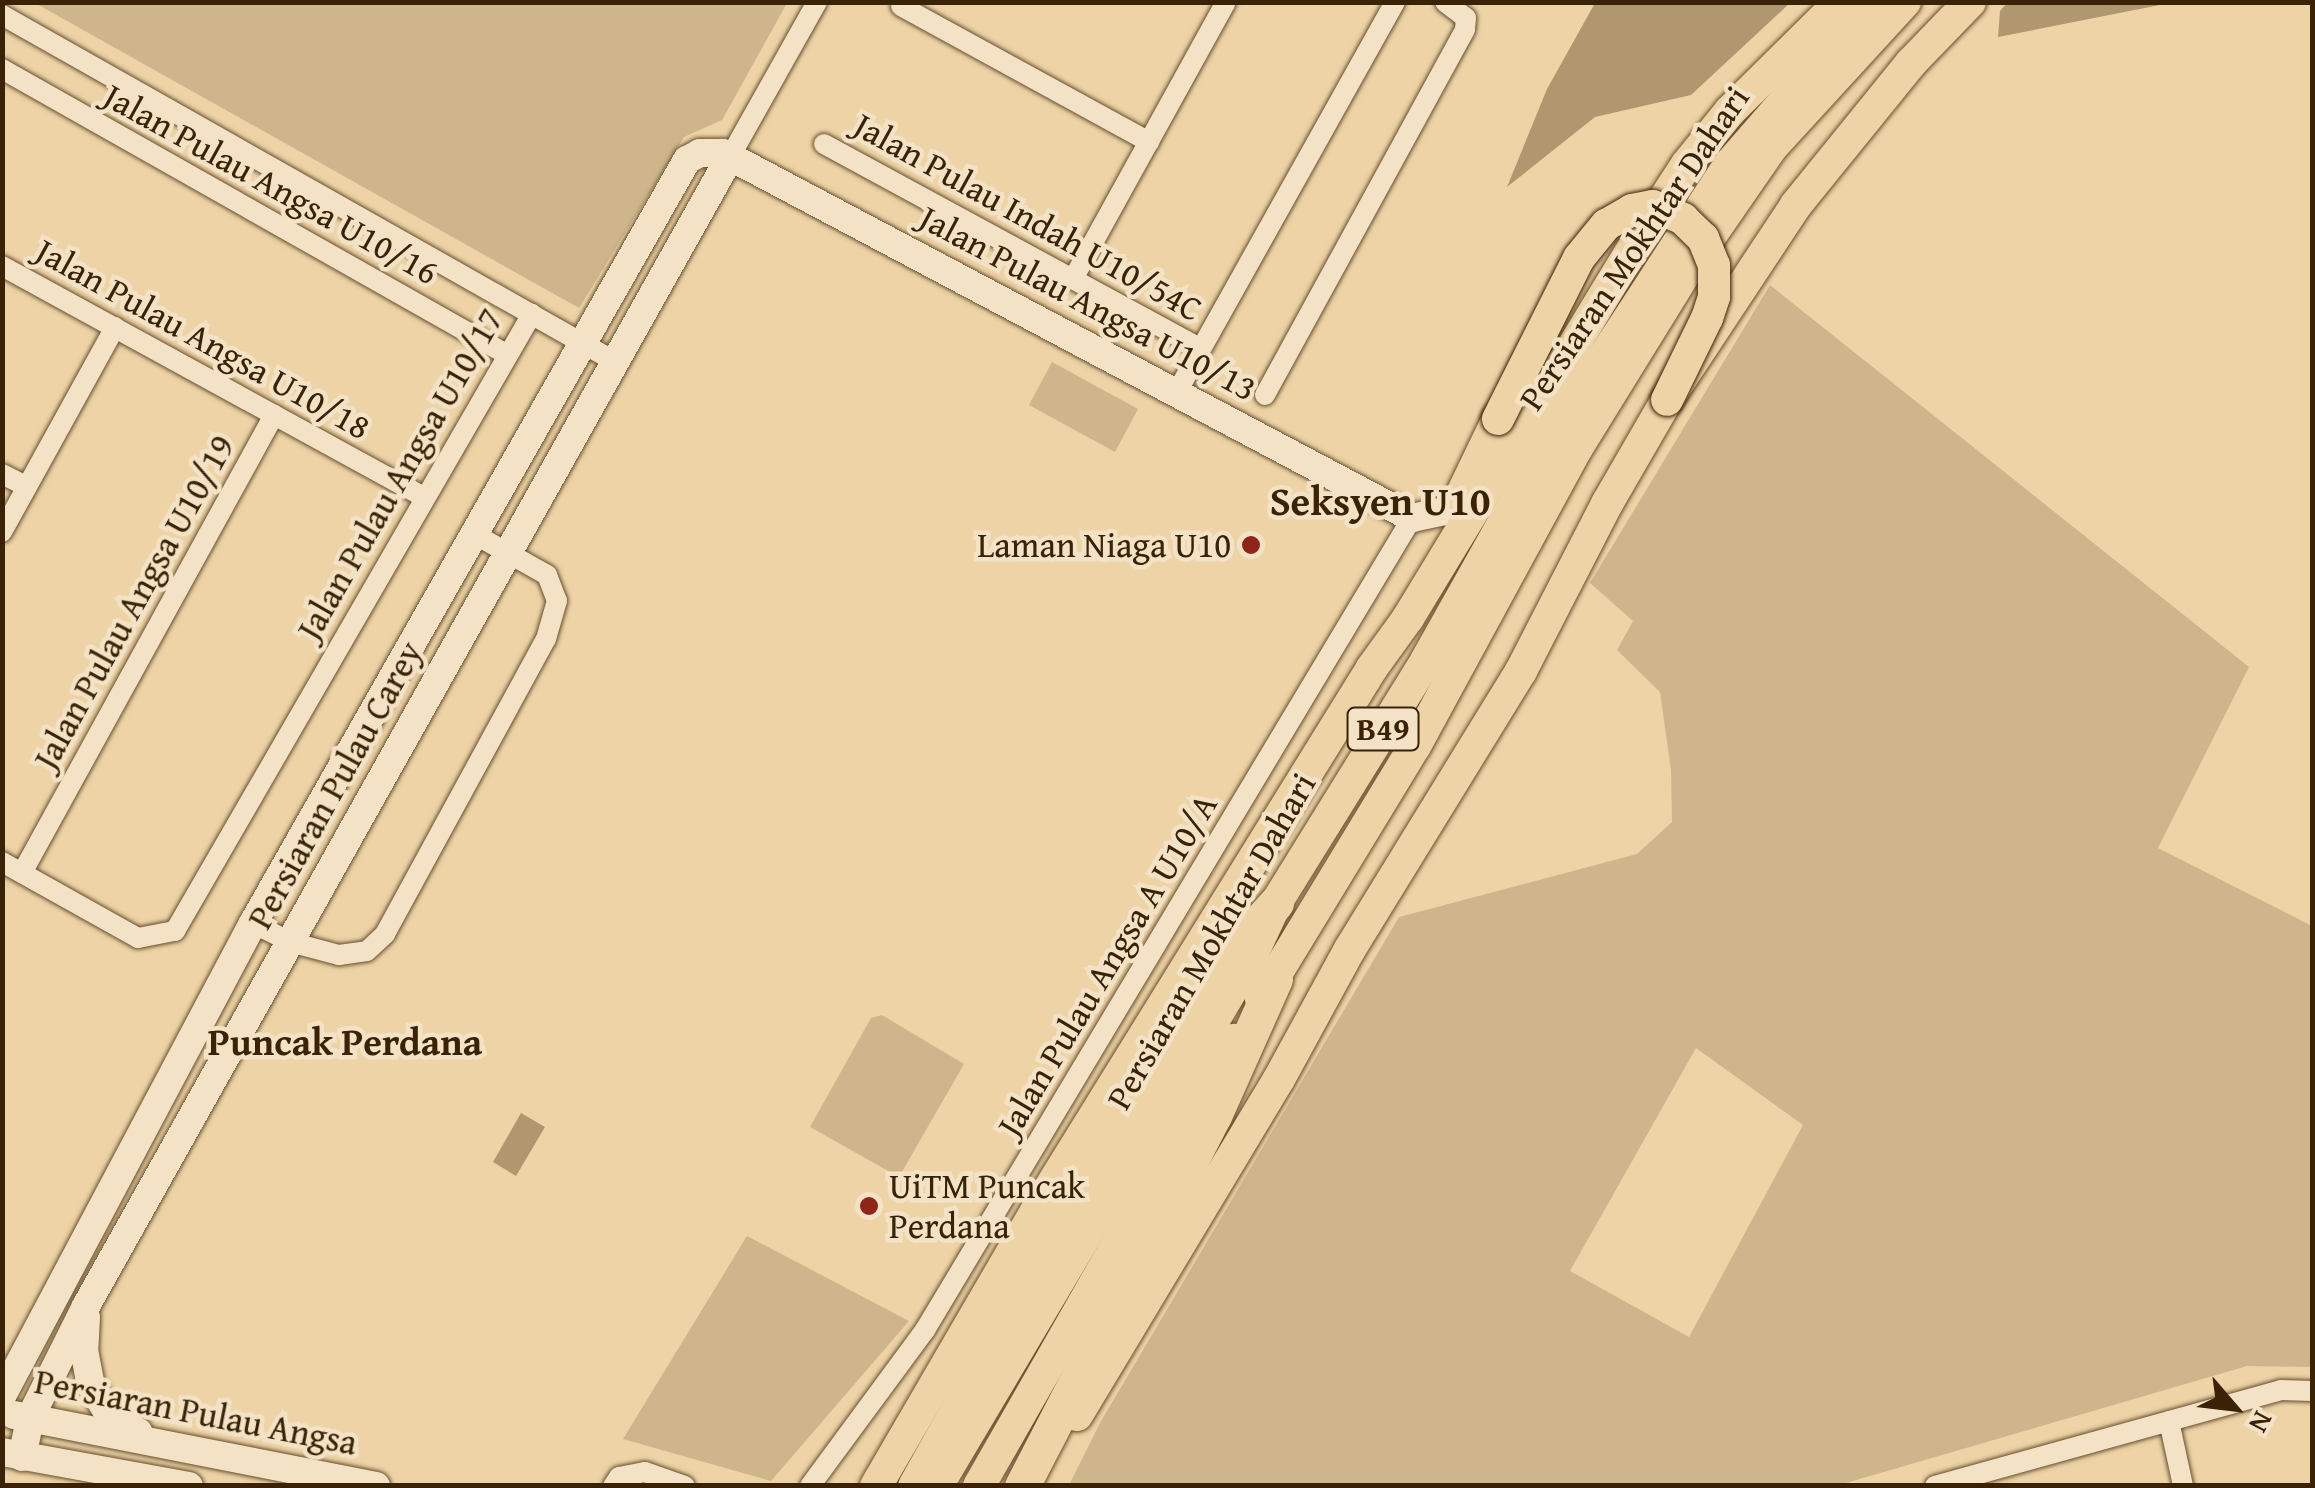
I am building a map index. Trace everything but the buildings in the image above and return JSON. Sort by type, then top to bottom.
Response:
[{"type":"highway","points":[[914,1486],[1120,1120],[1227,957],[1276,903]]},
{"type":"highway","points":[[1022,1486],[1152,1237],[1275,979]]},
{"type":"main road","name":"B49","points":[[876,1486],[1046,1194],[1372,668],[1408,618],[1569,349],[1687,164],[1730,111],[1840,2]]},
{"type":"main road","name":"Persiaran Mokhtar Dahari","points":[[937,1486],[1250,959],[1276,903],[1427,659],[1534,468],[1673,248],[1769,114],[1871,2]]},
{"type":"main road","name":"Persiaran Mokhtar Dahari","points":[[979,1486],[1157,1170],[1415,746],[1577,448],[1687,270],[1772,147],[1813,97],[1905,2]]},
{"type":"main road","points":[[1036,1486],[1350,949],[1521,671],[1608,502],[1668,400],[1796,206],[1912,64],[1970,2]]},
{"type":"main road","points":[[1372,668],[1578,258],[1606,225],[1632,210],[1653,206],[1684,219],[1703,238],[1714,265],[1707,318],[1668,400]]},
{"type":"street","points":[[730,157],[817,2]]},
{"type":"street","points":[[1177,392],[1395,2]]},
{"type":"street","points":[[1265,395],[1465,29],[1466,18],[1445,2]]},
{"type":"street","points":[[901,6],[1149,142]]},
{"type":"street","points":[[1073,279],[1149,142],[1217,6]]},
{"type":"street","name":"Jalan Pulau Angsa U10/17","points":[[2,15],[532,314],[175,931],[138,938],[22,873]]},
{"type":"street","name":"Jalan Pulau Angsa U10/16","points":[[2,69],[508,355]]},
{"type":"street","name":"Jalan Pulau Indah U10/54C","points":[[824,144],[1200,348]]},
{"type":"street","name":"Persiaran Pulau Carey","points":[[2,1396],[29,1338],[253,923],[687,160],[700,153],[730,157],[86,1306],[16,1415],[12,1454]]},
{"type":"street","name":"Jalan Pulau Angsa U10/13","points":[[730,157],[1412,518]]},
{"type":"street","name":"Jalan Pulau Angsa U10/18","points":[[2,266],[425,498]]},
{"type":"street","points":[[532,314],[614,361]]},
{"type":"street","points":[[2,532],[114,327]]},
{"type":"street","name":"Jalan Pulau Angsa U10/19","points":[[22,873],[274,415]]},
{"type":"street","points":[[2,474],[27,487]]},
{"type":"street","points":[[1412,518],[1454,510]]},
{"type":"street","name":"Jalan Pulau Angsa A U10/A","points":[[810,1486],[925,1330],[1412,518]]},
{"type":"street","points":[[253,923],[290,942],[339,955],[368,950],[385,934],[546,639],[557,601],[547,575],[476,535]]},
{"type":"street","points":[[2,862],[22,873]]},
{"type":"street","points":[[86,1306],[84,1350],[91,1386],[109,1415],[155,1440]]},
{"type":"street","points":[[2,1366],[29,1338]]},
{"type":"street","points":[[1935,1486],[2281,1390],[2312,1391]]},
{"type":"street","name":"Persiaran Pulau Angsa","points":[[16,1415],[376,1486]]},
{"type":"street","points":[[2169,1421],[2183,1486]]},
{"type":"street","points":[[12,1454],[189,1486]]},
{"type":"street","points":[[613,1486],[619,1477],[645,1472],[685,1486]]},
{"type":"shaded area","points":[[2007,2],[2170,3],[1998,37],[2000,11]]},
{"type":"shaded area","points":[[35,3],[787,3],[722,120],[684,137],[579,308]]},
{"type":"shaded area","points":[[1595,3],[1790,3],[1691,95],[1595,117],[1507,187],[1547,89]]},
{"type":"shaded area","points":[[1770,285],[2249,667],[2158,848],[2312,926],[2312,1367],[2247,1366],[1839,1485],[1069,1485],[1101,1421],[1399,917],[1637,854],[1672,822],[1671,770],[1660,692],[1617,650],[1633,621],[1590,583]],"holes":[[[1696,1048],[1803,1125],[1689,1337],[1570,1271]]]},
{"type":"shaded area","points":[[1052,362],[1138,409],[1115,452],[1029,405]]},
{"type":"shaded area","points":[[882,1015],[964,1064],[899,1177],[810,1127],[871,1018]]},
{"type":"shaded area","points":[[521,1113],[545,1127],[516,1176],[493,1162]]},
{"type":"shaded area","points":[[747,1236],[909,1321],[771,1481],[623,1439]]},
{"type":"place","name":"Laman Niaga U10","points":[[1251,545]]},
{"type":"place","name":"UiTM Puncak Perdana","points":[[869,1206]]},
{"type":"district","name":"Seksyen U10","points":[[1380,501]]},
{"type":"district","name":"Puncak Perdana","points":[[345,1042]]}]
